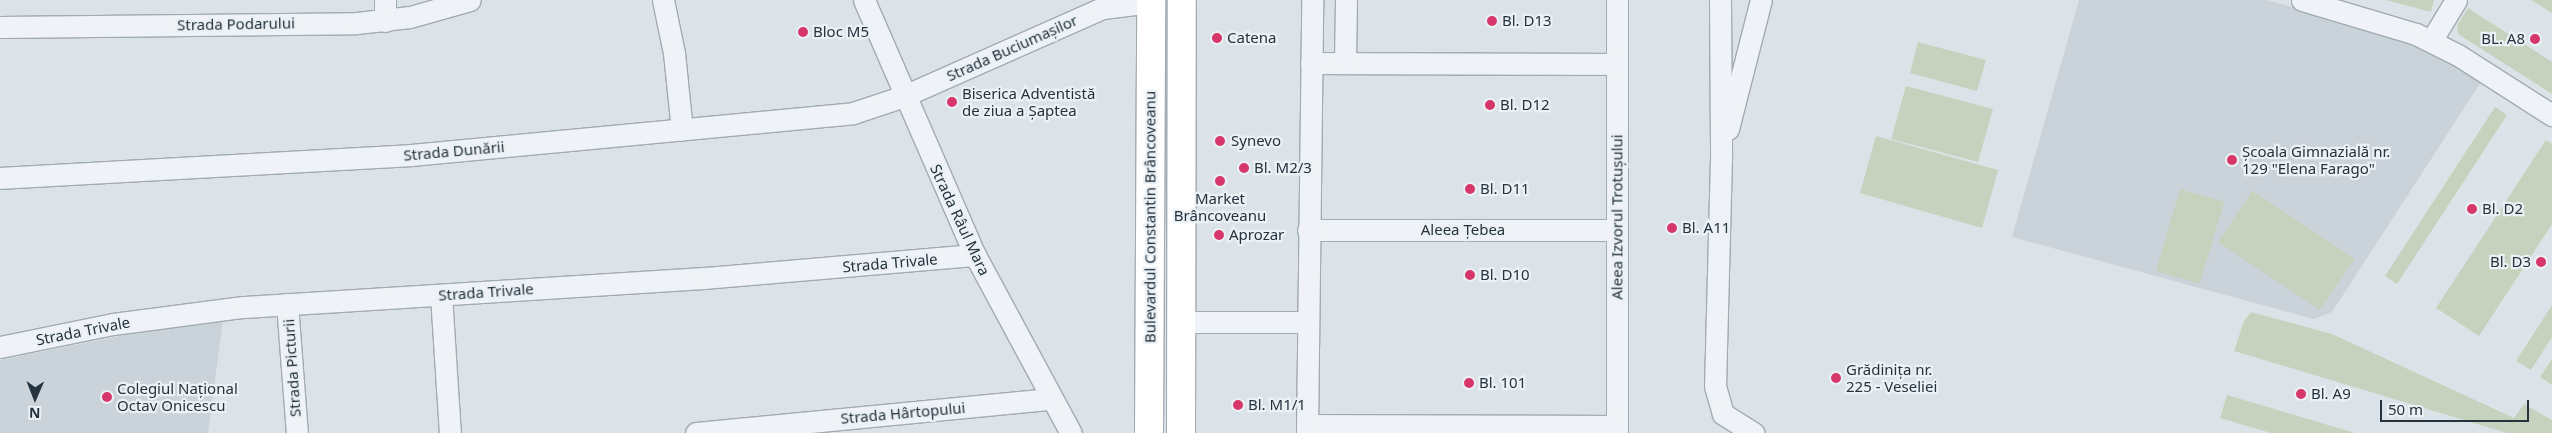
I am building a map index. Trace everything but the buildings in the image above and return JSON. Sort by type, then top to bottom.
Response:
[{"type":"main road","points":[[1181,433],[1182,0]]},
{"type":"main road","name":"Bulevardul Constantin Brâncoveanu","points":[[1150,433],[1151,1]]},
{"type":"street","name":"Strada Podarului","points":[[0,27],[385,10],[470,0]]},
{"type":"street","points":[[662,0],[674,53],[682,130]]},
{"type":"street","name":"Strada Râul Mara","points":[[864,0],[904,96],[975,255],[1050,399],[1071,433]]},
{"type":"street","points":[[1312,0],[1307,429],[1617,430]]},
{"type":"street","points":[[1345,63],[1346,0]]},
{"type":"street","name":"Aleea Izvorul Trotușului","points":[[1617,0],[1617,430]]},
{"type":"street","points":[[1720,0],[1721,158],[1717,400],[1723,414],[1753,433]]},
{"type":"street","points":[[1721,158],[1761,0]]},
{"type":"street","points":[[2302,0],[2401,28],[2431,41],[2552,115]]},
{"type":"street","points":[[2431,41],[2456,0]]},
{"type":"street","name":"Strada Buciumașilor","points":[[904,96],[1102,8],[1151,1]]},
{"type":"street","points":[[1312,63],[1617,64]]},
{"type":"street","name":"Strada Dunării","points":[[0,178],[411,155],[853,113],[904,96]]},
{"type":"street","name":"Aleea Țebea","points":[[1308,230],[1617,230]]},
{"type":"street","name":"Strada Trivale","points":[[0,347],[160,317],[287,304],[723,277],[975,255]]},
{"type":"street","points":[[441,295],[450,433]]},
{"type":"street","name":"Strada Picturii","points":[[287,304],[297,433]]},
{"type":"street","points":[[1182,322],[1308,322]]},
{"type":"street","name":"Strada Hârtopului","points":[[696,433],[1050,399]]},
{"type":"shaded area","name":"Școala Gimnazială nr. 129 \"Elena Farago\"","points":[[2079,0],[2266,0],[2389,33],[2445,60],[2481,82],[2332,312],[2314,319],[2012,237]]},
{"type":"shaded area","name":"Colegiul Național Octav Onicescu","points":[[223,320],[208,433],[0,433],[0,360],[165,327]]},
{"type":"green space","points":[[2386,0],[2434,0],[2431,12]]},
{"type":"green space","points":[[2531,0],[2552,0],[2552,13]]},
{"type":"green space","points":[[2468,8],[2552,62],[2552,94],[2458,34],[2457,26]]},
{"type":"green space","points":[[1918,42],[1986,60],[1977,91],[1910,73]]},
{"type":"green space","points":[[1906,86],[1993,109],[1978,162],[1891,139]]},
{"type":"green space","points":[[2495,107],[2507,115],[2397,284],[2385,276]]},
{"type":"green space","points":[[1876,136],[1998,170],[1982,228],[1860,193]]},
{"type":"green space","points":[[2546,140],[2552,144],[2552,224],[2479,336],[2436,308]]},
{"type":"green space","points":[[2180,189],[2224,202],[2200,284],[2156,271]]},
{"type":"green space","points":[[2252,191],[2355,259],[2320,310],[2218,242]]},
{"type":"green space","points":[[2552,305],[2552,337],[2531,370],[2516,361]]},
{"type":"green space","points":[[2251,312],[2332,334],[2514,418],[2524,404],[2552,420],[2552,433],[2507,433],[2234,351],[2244,321]]},
{"type":"green space","points":[[2552,359],[2552,385],[2540,377]]},
{"type":"green space","points":[[2227,395],[2355,433],[2271,433],[2220,418]]},
{"type":"place","name":"Bl. D13","points":[[1492,21]]},
{"type":"place","name":"Bloc M5","points":[[803,32]]},
{"type":"place","name":"Catena","points":[[1217,38]]},
{"type":"place","name":"BL. A8","points":[[2535,39]]},
{"type":"place","name":"Biserica Adventistă de ziua a Șaptea","points":[[952,102]]},
{"type":"place","name":"Bl. D12","points":[[1490,105]]},
{"type":"place","name":"Synevo","points":[[1220,141]]},
{"type":"place","name":"Școala Gimnazială nr. 129 \"Elena Farago\"","points":[[2232,160]]},
{"type":"place","name":"Bl. M2/3","points":[[1244,168]]},
{"type":"place","name":"Market Brâncoveanu","points":[[1220,181]]},
{"type":"place","name":"Bl. D11","points":[[1470,189]]},
{"type":"place","name":"Bl. D2","points":[[2472,209]]},
{"type":"place","name":"Bl. A11","points":[[1672,228]]},
{"type":"place","name":"Aprozar","points":[[1219,235]]},
{"type":"place","name":"Bl. D3","points":[[2541,262]]},
{"type":"place","name":"Bl. D10","points":[[1470,275]]},
{"type":"place","name":"Grădinița nr. 225 - Veseliei","points":[[1836,378]]},
{"type":"place","name":"Bl. 101","points":[[1469,383]]},
{"type":"place","name":"Bl. A9","points":[[2301,394]]},
{"type":"place","name":"Colegiul Național Octav Onicescu","points":[[107,397]]},
{"type":"place","name":"Bl. M1/1","points":[[1238,405]]}]
